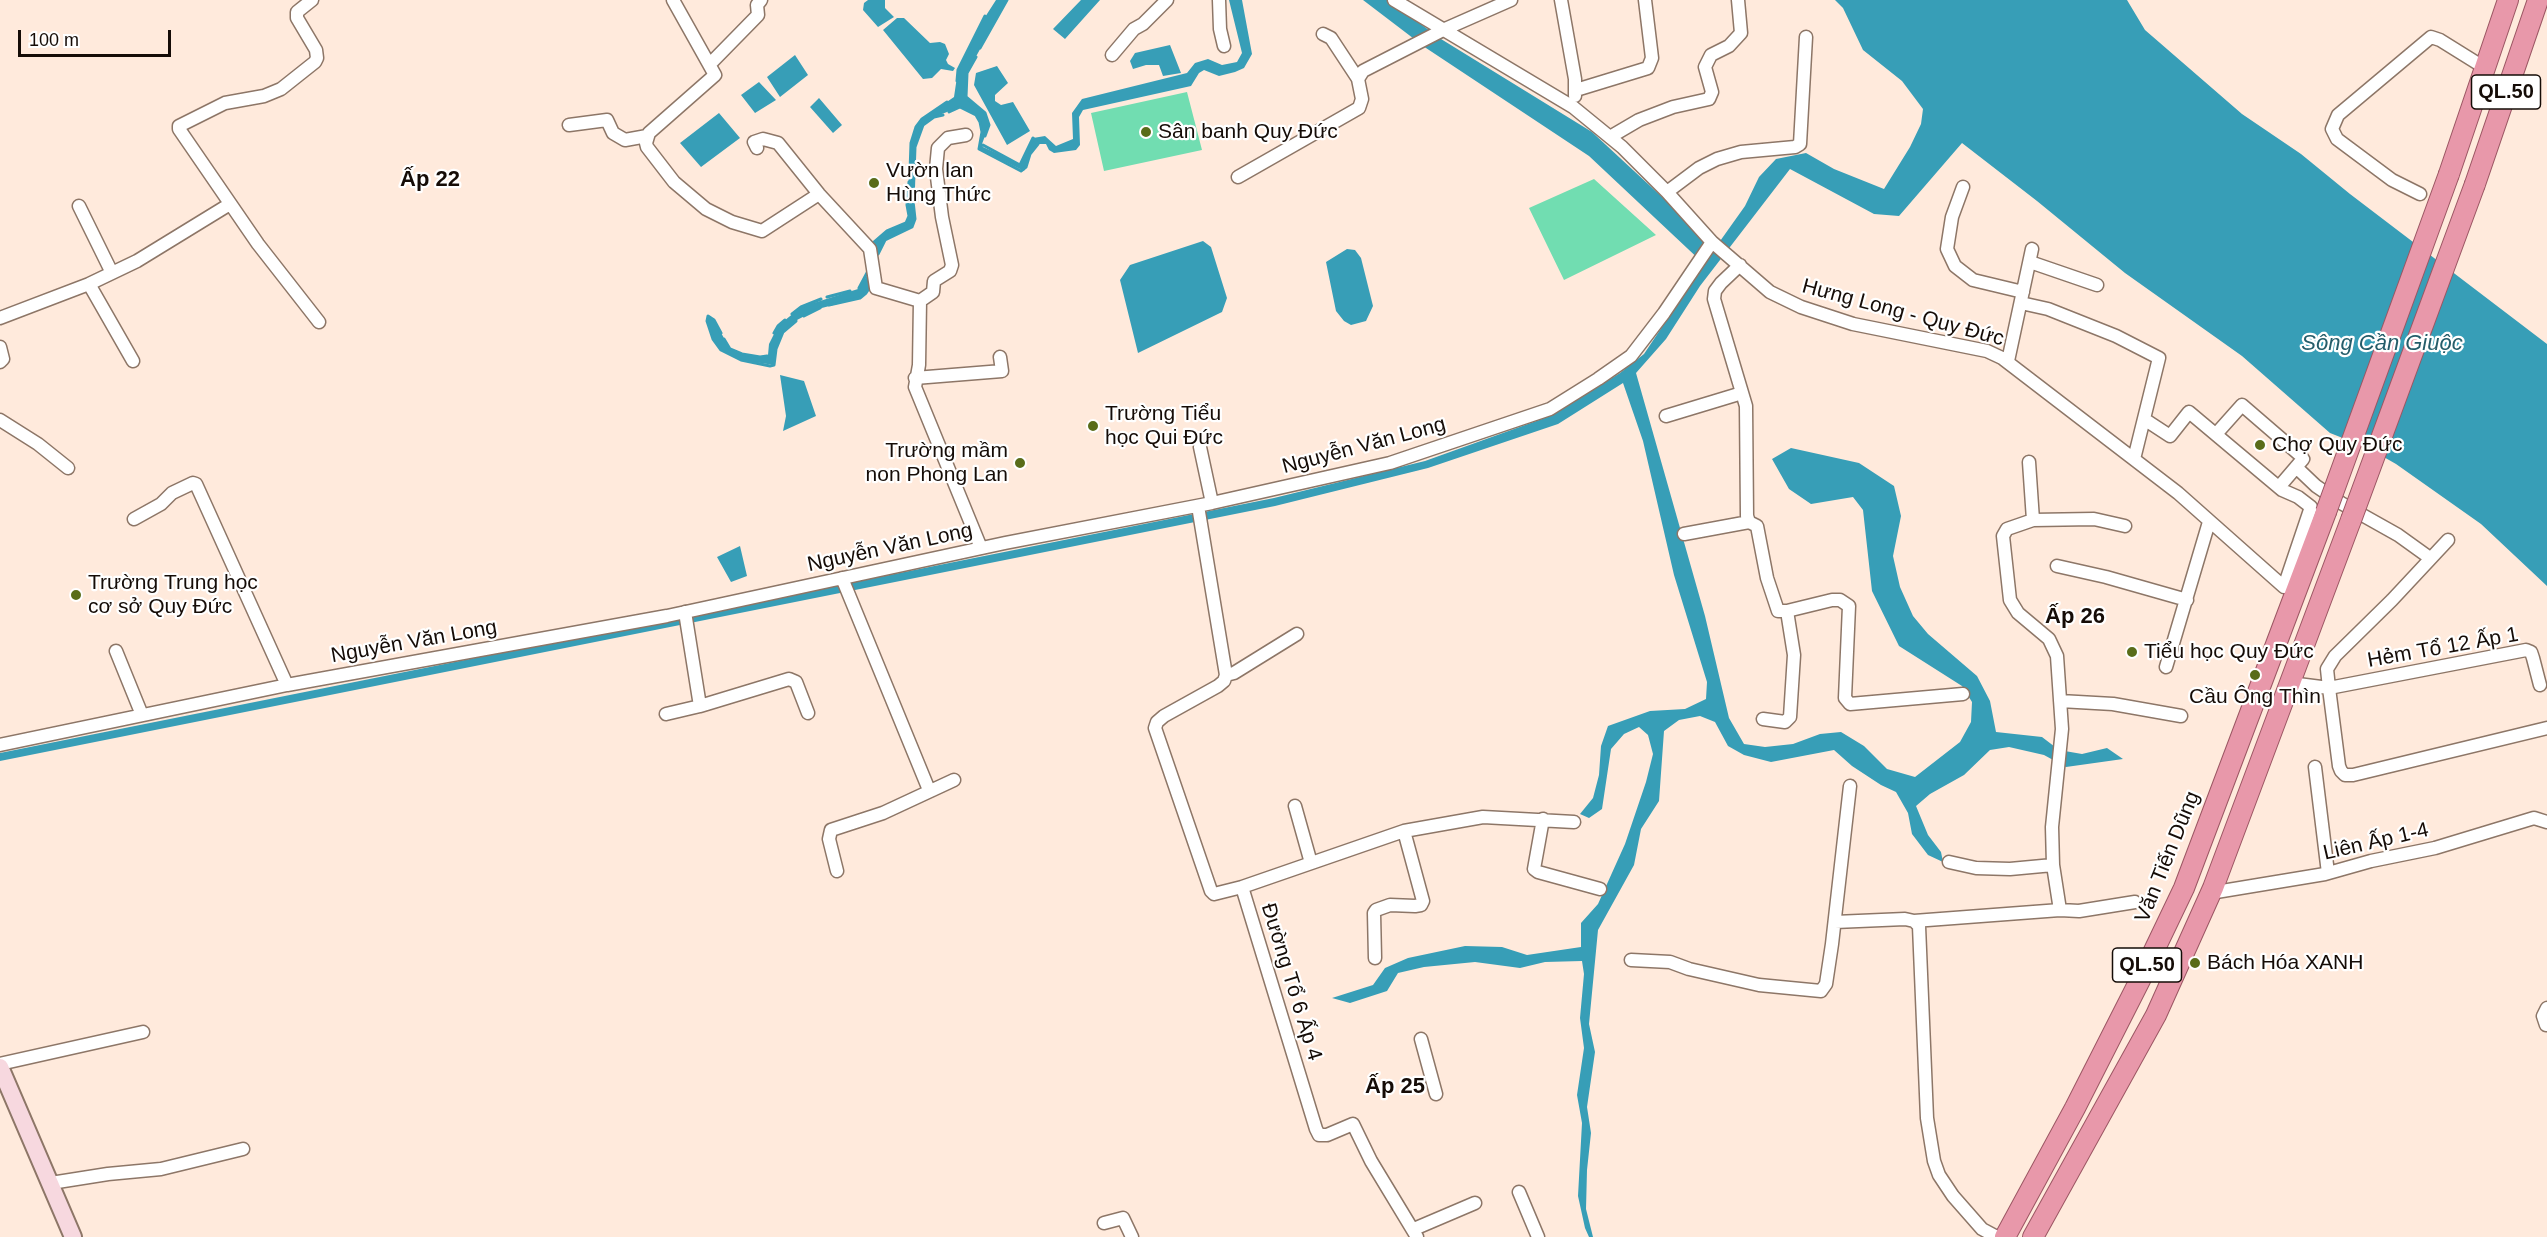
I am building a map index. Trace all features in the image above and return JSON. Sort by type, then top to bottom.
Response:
[{"type":"highway","name":"QL.50","points":[[2485,68],[2508,0]]},
{"type":"highway","name":"QL.50","points":[[2033,1237],[2156,1015],[2210,893],[2475,184],[2538,0]]},
{"type":"highway","name":"Văn Tiến Dũng","points":[[2005,1237],[2080,1098],[2184,888],[2326,512],[2449,174],[2485,68]]},
{"type":"main road","points":[[0,1065],[73,1237]]},
{"type":"street","points":[[312,0],[297,12],[297,18],[316,50],[315,62],[281,89],[264,96],[230,101],[179,126],[179,129],[258,244],[320,322]]},
{"type":"street","points":[[569,125],[608,120],[613,133],[625,140],[647,136],[713,77],[715,71],[673,0]]},
{"type":"street","points":[[710,64],[758,15],[757,5],[761,0]]},
{"type":"street","points":[[1112,55],[1134,29],[1143,24],[1167,0]]},
{"type":"street","points":[[1219,0],[1224,46]]},
{"type":"street","name":"Hưng Long - Quy Đức","points":[[1394,0],[1574,107],[1610,136],[1667,192],[1713,243],[1770,292],[1801,307],[1853,324],[1987,351],[2008,362],[2178,493],[2284,586],[2312,507],[2279,486]]},
{"type":"street","points":[[1358,79],[1363,71],[1445,29],[1511,0]]},
{"type":"street","points":[[1561,0],[1576,90],[1574,107]]},
{"type":"street","points":[[1576,90],[1648,68],[1652,58],[1645,0]]},
{"type":"street","points":[[1610,136],[1639,120],[1673,107],[1699,102],[1711,96],[1705,67],[1711,55],[1729,46],[1741,33],[1738,0]]},
{"type":"street","points":[[1238,177],[1359,108],[1362,99],[1358,79],[1331,38],[1323,34]]},
{"type":"street","points":[[1667,192],[1699,168],[1717,159],[1741,152],[1795,147],[1800,144],[1806,37]]},
{"type":"street","points":[[2421,194],[2392,180],[2337,139],[2332,129],[2337,114],[2431,37],[2440,40],[2485,68]]},
{"type":"street","points":[[920,301],[933,292],[934,281],[950,271],[952,265],[942,217],[936,169],[938,147],[948,138],[966,135]]},
{"type":"street","points":[[647,136],[647,147],[674,182],[706,209],[732,222],[762,231],[819,194]]},
{"type":"street","points":[[757,148],[754,142],[763,139],[778,143],[819,194],[870,249],[873,280],[879,291],[917,298],[920,301]]},
{"type":"street","points":[[1963,188],[1952,217],[1947,249],[1955,266],[1973,280],[2116,336],[2159,358],[2134,459]]},
{"type":"street","points":[[0,318],[112,273],[230,204]]},
{"type":"street","points":[[79,206],[112,273]]},
{"type":"street","name":"Nguyễn Văn Long","points":[[0,745],[287,686],[685,612],[981,548],[1198,506],[1390,463],[1551,409],[1631,356],[1713,243]]},
{"type":"street","points":[[2008,362],[2031,256],[2097,285]]},
{"type":"street","points":[[1740,265],[1721,283],[1715,291],[1714,299],[1746,406],[1748,478],[1745,507],[1749,522]]},
{"type":"street","points":[[89,284],[133,361]]},
{"type":"street","points":[[920,301],[919,365],[915,387],[981,548]]},
{"type":"street","points":[[0,347],[3,359],[0,362]]},
{"type":"street","points":[[915,378],[1002,371],[1000,357]]},
{"type":"street","points":[[1666,416],[1742,393]]},
{"type":"street","points":[[2144,419],[2170,436],[2189,412],[2279,486],[2302,457],[2243,406],[2217,433]]},
{"type":"street","points":[[0,420],[38,444],[68,468]]},
{"type":"street","points":[[1200,447],[1212,503]]},
{"type":"street","points":[[2029,462],[2033,520]]},
{"type":"street","points":[[2296,467],[2316,486],[2398,535],[2430,558]]},
{"type":"street","points":[[134,519],[161,504],[172,493],[195,484],[287,686]]},
{"type":"street","points":[[1198,506],[1226,675],[1234,673],[1298,634]]},
{"type":"street","points":[[2060,910],[2053,865],[2052,827],[2061,742],[2057,656],[2049,639],[2018,613],[2007,590],[2003,536],[2007,529],[2033,520],[2094,519],[2125,526]]},
{"type":"street","points":[[1684,534],[1749,522],[1757,526],[1767,579],[1778,611],[1832,600],[1840,600],[1849,606],[1846,702],[1850,704],[1963,694]]},
{"type":"street","points":[[2166,667],[2210,522]]},
{"type":"street","points":[[2448,540],[2330,662],[2327,669],[2339,766],[2345,775],[2353,775],[2547,728]]},
{"type":"street","points":[[2057,566],[2187,600]]},
{"type":"street","points":[[842,578],[930,790]]},
{"type":"street","points":[[1762,719],[1785,722],[1790,718],[1794,655],[1787,611]]},
{"type":"street","points":[[685,612],[700,706]]},
{"type":"street","name":"Hẻm Tổ 12 Ấp 1","points":[[2329,688],[2526,650],[2533,658],[2540,685]]},
{"type":"street","points":[[116,651],[142,715]]},
{"type":"street","name":"Đường Tổ 6 Ấp 4","points":[[1226,675],[1224,681],[1218,686],[1164,716],[1157,722],[1155,728],[1208,888],[1214,894],[1242,887],[1319,1135],[1326,1135],[1353,1124],[1371,1161],[1415,1233]]},
{"type":"street","points":[[666,714],[791,679],[796,682],[808,713]]},
{"type":"street","points":[[2290,683],[2329,688]]},
{"type":"street","points":[[2060,701],[2113,704],[2181,716]]},
{"type":"street","points":[[2315,767],[2328,873]]},
{"type":"street","points":[[837,871],[829,838],[831,830],[883,813],[954,780]]},
{"type":"street","points":[[1632,960],[1670,962],[1689,969],[1759,985],[1819,992],[1826,984],[1850,786]]},
{"type":"street","points":[[1295,806],[1311,863]]},
{"type":"street","name":"Liên Ấp 1-4","points":[[2210,893],[2328,873],[2371,861],[2435,848],[2547,812]]},
{"type":"street","points":[[1242,887],[1404,831],[1483,817],[1574,822]]},
{"type":"street","points":[[2534,818],[2547,822]]},
{"type":"street","points":[[1543,819],[1534,869],[1600,889]]},
{"type":"street","points":[[1375,958],[1374,914],[1376,910],[1390,905],[1415,906],[1420,905],[1423,901],[1404,831]]},
{"type":"street","points":[[1949,862],[1976,868],[2010,869],[2053,865]]},
{"type":"street","points":[[1835,922],[1905,919],[1914,921],[2060,910],[2079,911],[2135,902]]},
{"type":"street","points":[[1914,921],[1919,926],[1927,1119],[1934,1161],[1939,1175],[1953,1196],[1982,1229],[1997,1237]]},
{"type":"street","points":[[2546,1025],[2543,1016],[2547,1008]]},
{"type":"street","points":[[0,1065],[143,1032]]},
{"type":"street","points":[[1421,1039],[1436,1094]]},
{"type":"street","points":[[51,1183],[161,1169],[243,1149]]},
{"type":"street","points":[[1519,1192],[1538,1237]]},
{"type":"street","points":[[1415,1233],[1475,1203]]},
{"type":"street","points":[[1104,1223],[1123,1218],[1132,1237]]},
{"type":"green space","name":"Sân banh Quy Đức","points":[[1187,92],[1202,150],[1104,171],[1091,113]]},
{"type":"green space","points":[[1594,179],[1656,235],[1564,280],[1529,208]]},
{"type":"water","points":[[868,0],[885,0],[885,8],[894,17],[878,27],[863,10],[864,3]]},
{"type":"water","points":[[996,0],[1007,0],[967,73],[966,97],[985,113],[989,125],[983,147],[1020,164],[1033,138],[1045,136],[1056,146],[1073,139],[1072,113],[1082,99],[1187,73],[1195,63],[1208,59],[1222,65],[1237,62],[1242,53],[1229,0],[1242,0],[1252,54],[1244,68],[1235,72],[1219,76],[1204,70],[1199,73],[1191,86],[1083,110],[1079,117],[1080,145],[1076,150],[1054,153],[1046,144],[1038,144],[1030,154],[1024,171],[979,149],[982,132],[980,122],[975,115],[960,107],[934,117],[923,125],[915,147],[913,201],[915,219],[912,227],[885,240],[876,257],[871,286],[866,293],[860,298],[818,309],[797,320],[783,332],[776,349],[774,365],[741,360],[721,350],[713,339],[707,321],[708,316],[714,320],[730,349],[760,357],[768,355],[769,344],[778,326],[801,307],[858,289],[867,276],[871,244],[887,231],[906,224],[909,217],[907,205],[911,143],[916,127],[922,119],[954,97],[958,70],[978,28]]},
{"type":"water","points":[[1081,0],[1100,0],[1065,39],[1053,29]]},
{"type":"water","name":"Sông Cần Giuộc","points":[[1363,0],[1388,0],[1441,39],[1592,132],[1675,209],[1713,251],[1745,206],[1759,177],[1776,159],[1806,153],[1834,169],[1884,189],[1910,147],[1921,124],[1923,109],[1902,81],[1863,50],[1843,8],[1835,0],[2127,0],[2145,30],[2242,114],[2301,154],[2547,344],[2547,586],[2481,524],[2396,464],[2368,448],[2330,433],[2242,356],[2125,273],[1962,143],[1899,216],[1874,214],[1790,169],[1700,286],[1666,339],[1636,373],[1705,616],[1729,718],[1744,744],[1765,747],[1793,744],[1820,734],[1841,732],[1864,746],[1887,769],[1915,777],[1960,742],[1971,722],[1972,702],[1962,686],[1899,646],[1872,591],[1863,510],[1853,497],[1811,504],[1789,489],[1772,459],[1791,448],[1859,463],[1894,486],[1901,516],[1893,556],[1900,587],[1913,616],[1928,634],[1977,676],[1990,701],[1996,732],[2042,737],[2059,750],[2082,754],[2107,748],[2123,759],[2066,767],[2044,755],[2009,747],[1990,750],[1964,775],[1930,794],[1916,806],[1928,835],[1941,852],[1943,862],[1928,855],[1912,834],[1908,813],[1896,792],[1852,766],[1834,750],[1771,762],[1744,755],[1728,746],[1715,722],[1700,716],[1679,720],[1664,731],[1659,801],[1641,829],[1634,865],[1598,930],[1589,1024],[1595,1052],[1587,1107],[1591,1133],[1586,1209],[1593,1237],[1589,1237],[1585,1228],[1578,1196],[1582,1123],[1577,1095],[1584,1048],[1580,1018],[1584,974],[1582,961],[1545,962],[1520,968],[1475,962],[1424,967],[1398,973],[1387,991],[1350,1003],[1332,998],[1373,985],[1385,968],[1408,958],[1465,946],[1502,947],[1527,955],[1581,947],[1581,923],[1598,904],[1625,844],[1653,754],[1648,735],[1639,727],[1624,734],[1611,749],[1602,809],[1589,818],[1580,814],[1593,798],[1599,775],[1601,746],[1608,726],[1650,711],[1685,709],[1706,699],[1707,682],[1674,575],[1643,441],[1623,383],[1558,424],[1428,468],[1275,506],[0,761],[0,753],[1274,498],[1425,461],[1553,415],[1620,373],[1644,354],[1704,264],[1589,156],[1426,48]]},
{"type":"water","points":[[897,18],[904,18],[930,43],[945,44],[949,54],[946,60],[955,68],[953,71],[941,69],[932,78],[923,79],[883,30]]},
{"type":"water","points":[[1170,45],[1181,73],[1163,76],[1159,65],[1146,65],[1133,69],[1130,61],[1135,53]]},
{"type":"water","points":[[795,55],[808,75],[780,97],[767,77]]},
{"type":"water","points":[[997,66],[1008,83],[995,95],[995,101],[1001,105],[1013,102],[1030,131],[1007,145],[974,85],[976,73]]},
{"type":"water","points":[[759,82],[776,100],[755,113],[741,95]]},
{"type":"water","points":[[819,98],[842,125],[833,133],[810,107]]},
{"type":"water","points":[[719,113],[740,138],[701,167],[680,143]]},
{"type":"water","points":[[1203,241],[1211,247],[1227,298],[1222,312],[1138,353],[1120,280],[1130,265]]},
{"type":"water","points":[[1347,249],[1355,250],[1361,258],[1373,306],[1366,321],[1351,325],[1344,321],[1336,311],[1326,262]]},
{"type":"water","points":[[780,375],[804,381],[816,416],[783,431],[786,416]]},
{"type":"water","points":[[740,546],[747,576],[731,582],[717,557]]},
{"type":"waterway","points":[[980,48],[1007,0]]},
{"type":"waterway","points":[[957,81],[958,70],[985,16]]},
{"type":"waterway","points":[[976,57],[967,73],[966,97],[985,113],[989,125],[985,136]]},
{"type":"waterway","points":[[910,172],[911,143],[916,127],[922,119],[947,102]]},
{"type":"waterway","points":[[949,112],[960,107],[976,115],[982,132],[979,149],[1021,171],[1026,167],[1030,154],[1038,144],[1033,138],[1020,165],[983,145]]},
{"type":"waterway","points":[[878,254],[885,240],[912,227],[915,219],[913,201],[915,147],[923,125],[934,117],[943,115]]},
{"type":"waterway","points":[[872,244],[887,231],[906,223],[909,216],[907,205],[909,182]]},
{"type":"waterway","points":[[859,288],[868,271]]},
{"type":"waterway","points":[[829,305],[860,298],[872,284]]},
{"type":"waterway","points":[[827,297],[850,291]]},
{"type":"waterway","points":[[792,314],[801,307],[821,299]]},
{"type":"waterway","points":[[804,316],[820,308]]},
{"type":"waterway","points":[[721,333],[714,320],[708,316],[707,321],[713,339],[721,350],[741,360],[770,366],[774,365],[776,349],[783,332],[796,321]]},
{"type":"waterway","points":[[774,333],[785,320]]},
{"type":"waterway","points":[[724,339],[730,349],[742,354],[767,356]]},
{"type":"place","name":"Sân banh Quy Đức","points":[[1146,132]]},
{"type":"place","name":"Vườn lan Hùng Thức","points":[[874,183]]},
{"type":"place","name":"Trường Tiểu học Qui Đức","points":[[1093,426]]},
{"type":"place","name":"Chợ Quy Đức","points":[[2260,445]]},
{"type":"place","name":"Trường mầm non Phong Lan","points":[[1020,463]]},
{"type":"place","name":"Trường Trung học cơ sở Quy Đức","points":[[76,595]]},
{"type":"place","name":"Tiểu học Quy Đức","points":[[2132,652]]},
{"type":"place","name":"Cầu Ông Thìn","points":[[2255,675]]},
{"type":"place","name":"Bách Hóa XANH","points":[[2195,963]]},
{"type":"district","name":"Ấp 22","points":[[430,180]]},
{"type":"district","name":"Ấp 26","points":[[2075,617]]},
{"type":"district","name":"Ấp 25","points":[[1395,1087]]}]
